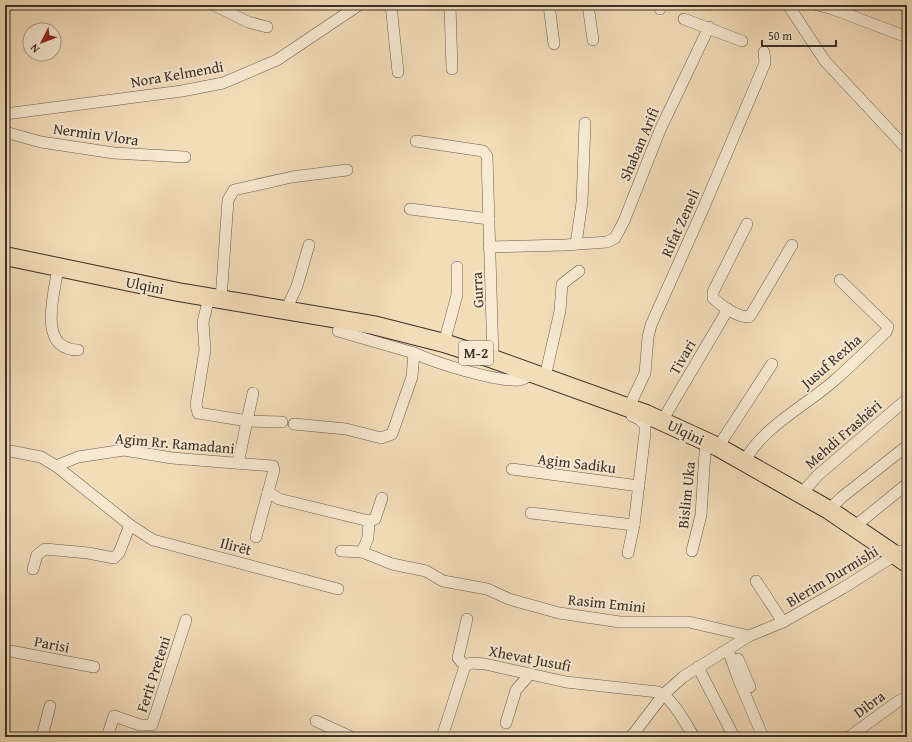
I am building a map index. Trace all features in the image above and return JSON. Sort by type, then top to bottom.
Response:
[{"type":"main road","name":"Ulqini","points":[[5,256],[215,299],[373,325],[444,343],[494,359],[629,407],[714,445],[802,493],[854,527],[903,556]]},
{"type":"street","points":[[214,5],[248,22],[267,27]]},
{"type":"street","name":"Nora Kelmendi","points":[[5,114],[188,90],[223,83],[276,60],[359,5]]},
{"type":"street","points":[[391,5],[398,72]]},
{"type":"street","points":[[450,5],[452,70]]},
{"type":"street","points":[[549,5],[554,44]]},
{"type":"street","points":[[588,5],[593,40]]},
{"type":"street","points":[[788,5],[825,61],[907,149]]},
{"type":"street","points":[[817,5],[833,9],[907,37]]},
{"type":"street","points":[[684,19],[709,27],[742,42]]},
{"type":"street","name":"Shaban Arifi","points":[[489,247],[607,242],[615,238],[620,232],[657,137],[709,27]]},
{"type":"street","name":"Rifat Zeneli","points":[[629,407],[645,373],[648,337],[651,325],[703,210],[765,63],[764,52]]},
{"type":"street","points":[[576,244],[582,202],[585,123]]},
{"type":"street","name":"Nermin Vlora","points":[[5,132],[41,142],[114,153],[185,157]]},
{"type":"street","name":"Gurra","points":[[416,141],[483,151],[487,156],[494,359]]},
{"type":"street","points":[[282,422],[248,421],[198,413],[196,404],[205,350],[203,322],[215,299],[228,200],[234,190],[286,178],[347,170]]},
{"type":"street","points":[[410,209],[488,219]]},
{"type":"street","points":[[747,224],[713,292],[713,298],[728,309],[743,317],[749,317],[752,313],[792,245]]},
{"type":"street","points":[[286,310],[297,286],[309,245]]},
{"type":"street","points":[[58,267],[50,320],[53,333],[57,341],[64,346],[70,350],[78,350]]},
{"type":"street","points":[[444,343],[457,296],[457,268]]},
{"type":"street","points":[[338,331],[432,361],[496,377],[520,380],[538,374],[560,311],[562,284],[579,271]]},
{"type":"street","name":"Jusuf Rexha","points":[[745,461],[754,446],[765,435],[834,380],[886,332],[888,327],[840,280]]},
{"type":"street","name":"Tivari","points":[[662,421],[728,309]]},
{"type":"street","points":[[294,424],[346,429],[381,438],[392,434],[412,377],[414,354]]},
{"type":"street","name":"Bislim Uka","points":[[692,551],[701,515],[703,473],[706,452],[714,445],[772,364]]},
{"type":"street","points":[[238,463],[253,393]]},
{"type":"street","name":"Mehdi Frashëri","points":[[802,493],[818,475],[907,399]]},
{"type":"street","points":[[628,553],[634,525],[645,426],[639,419],[632,416],[629,407]]},
{"type":"street","points":[[829,510],[842,497],[907,446]]},
{"type":"street","points":[[5,450],[41,457],[56,466]]},
{"type":"street","name":"Agim Rr. Ramadani","points":[[56,466],[78,457],[124,450],[172,458],[273,466],[274,470],[256,537]]},
{"type":"street","name":"Ilirët","points":[[56,466],[130,525],[153,540],[338,589]]},
{"type":"street","name":"Agim Sadiku","points":[[512,469],[639,486]]},
{"type":"street","points":[[854,527],[907,484]]},
{"type":"street","points":[[268,492],[279,499],[369,521],[375,519],[382,498]]},
{"type":"street","points":[[531,513],[634,525]]},
{"type":"street","points":[[340,550],[362,552],[368,538],[369,521]]},
{"type":"street","points":[[33,569],[37,555],[45,549],[88,553],[114,558],[119,553],[130,525]]},
{"type":"street","name":"Rasim Emini","points":[[362,552],[392,564],[426,571],[443,581],[487,589],[509,599],[559,613],[620,622],[693,622],[749,636]]},
{"type":"street","name":"Blerim Durmishi","points":[[631,737],[664,694],[683,677],[698,667],[731,649],[749,636],[783,622],[903,556]]},
{"type":"street","name":"Blerim Durmishi","points":[[756,581],[783,622]]},
{"type":"street","points":[[442,737],[465,666],[458,658],[467,619]]},
{"type":"street","name":"Ferit Preteni","points":[[107,737],[114,716],[140,725],[152,724],[186,620]]},
{"type":"street","points":[[731,649],[750,687]]},
{"type":"street","points":[[731,649],[763,737]]},
{"type":"street","name":"Parisi","points":[[5,650],[94,667]]},
{"type":"street","name":"Xhevat Jusufi","points":[[465,666],[472,663],[485,664],[566,682],[664,694]]},
{"type":"street","points":[[698,667],[734,737]]},
{"type":"street","points":[[506,723],[516,690],[530,674]]},
{"type":"street","points":[[664,694],[694,737]]},
{"type":"street","name":"Dibra","points":[[850,737],[897,702],[907,697]]},
{"type":"street","points":[[42,737],[50,706]]},
{"type":"street","points":[[316,721],[351,737]]}]
